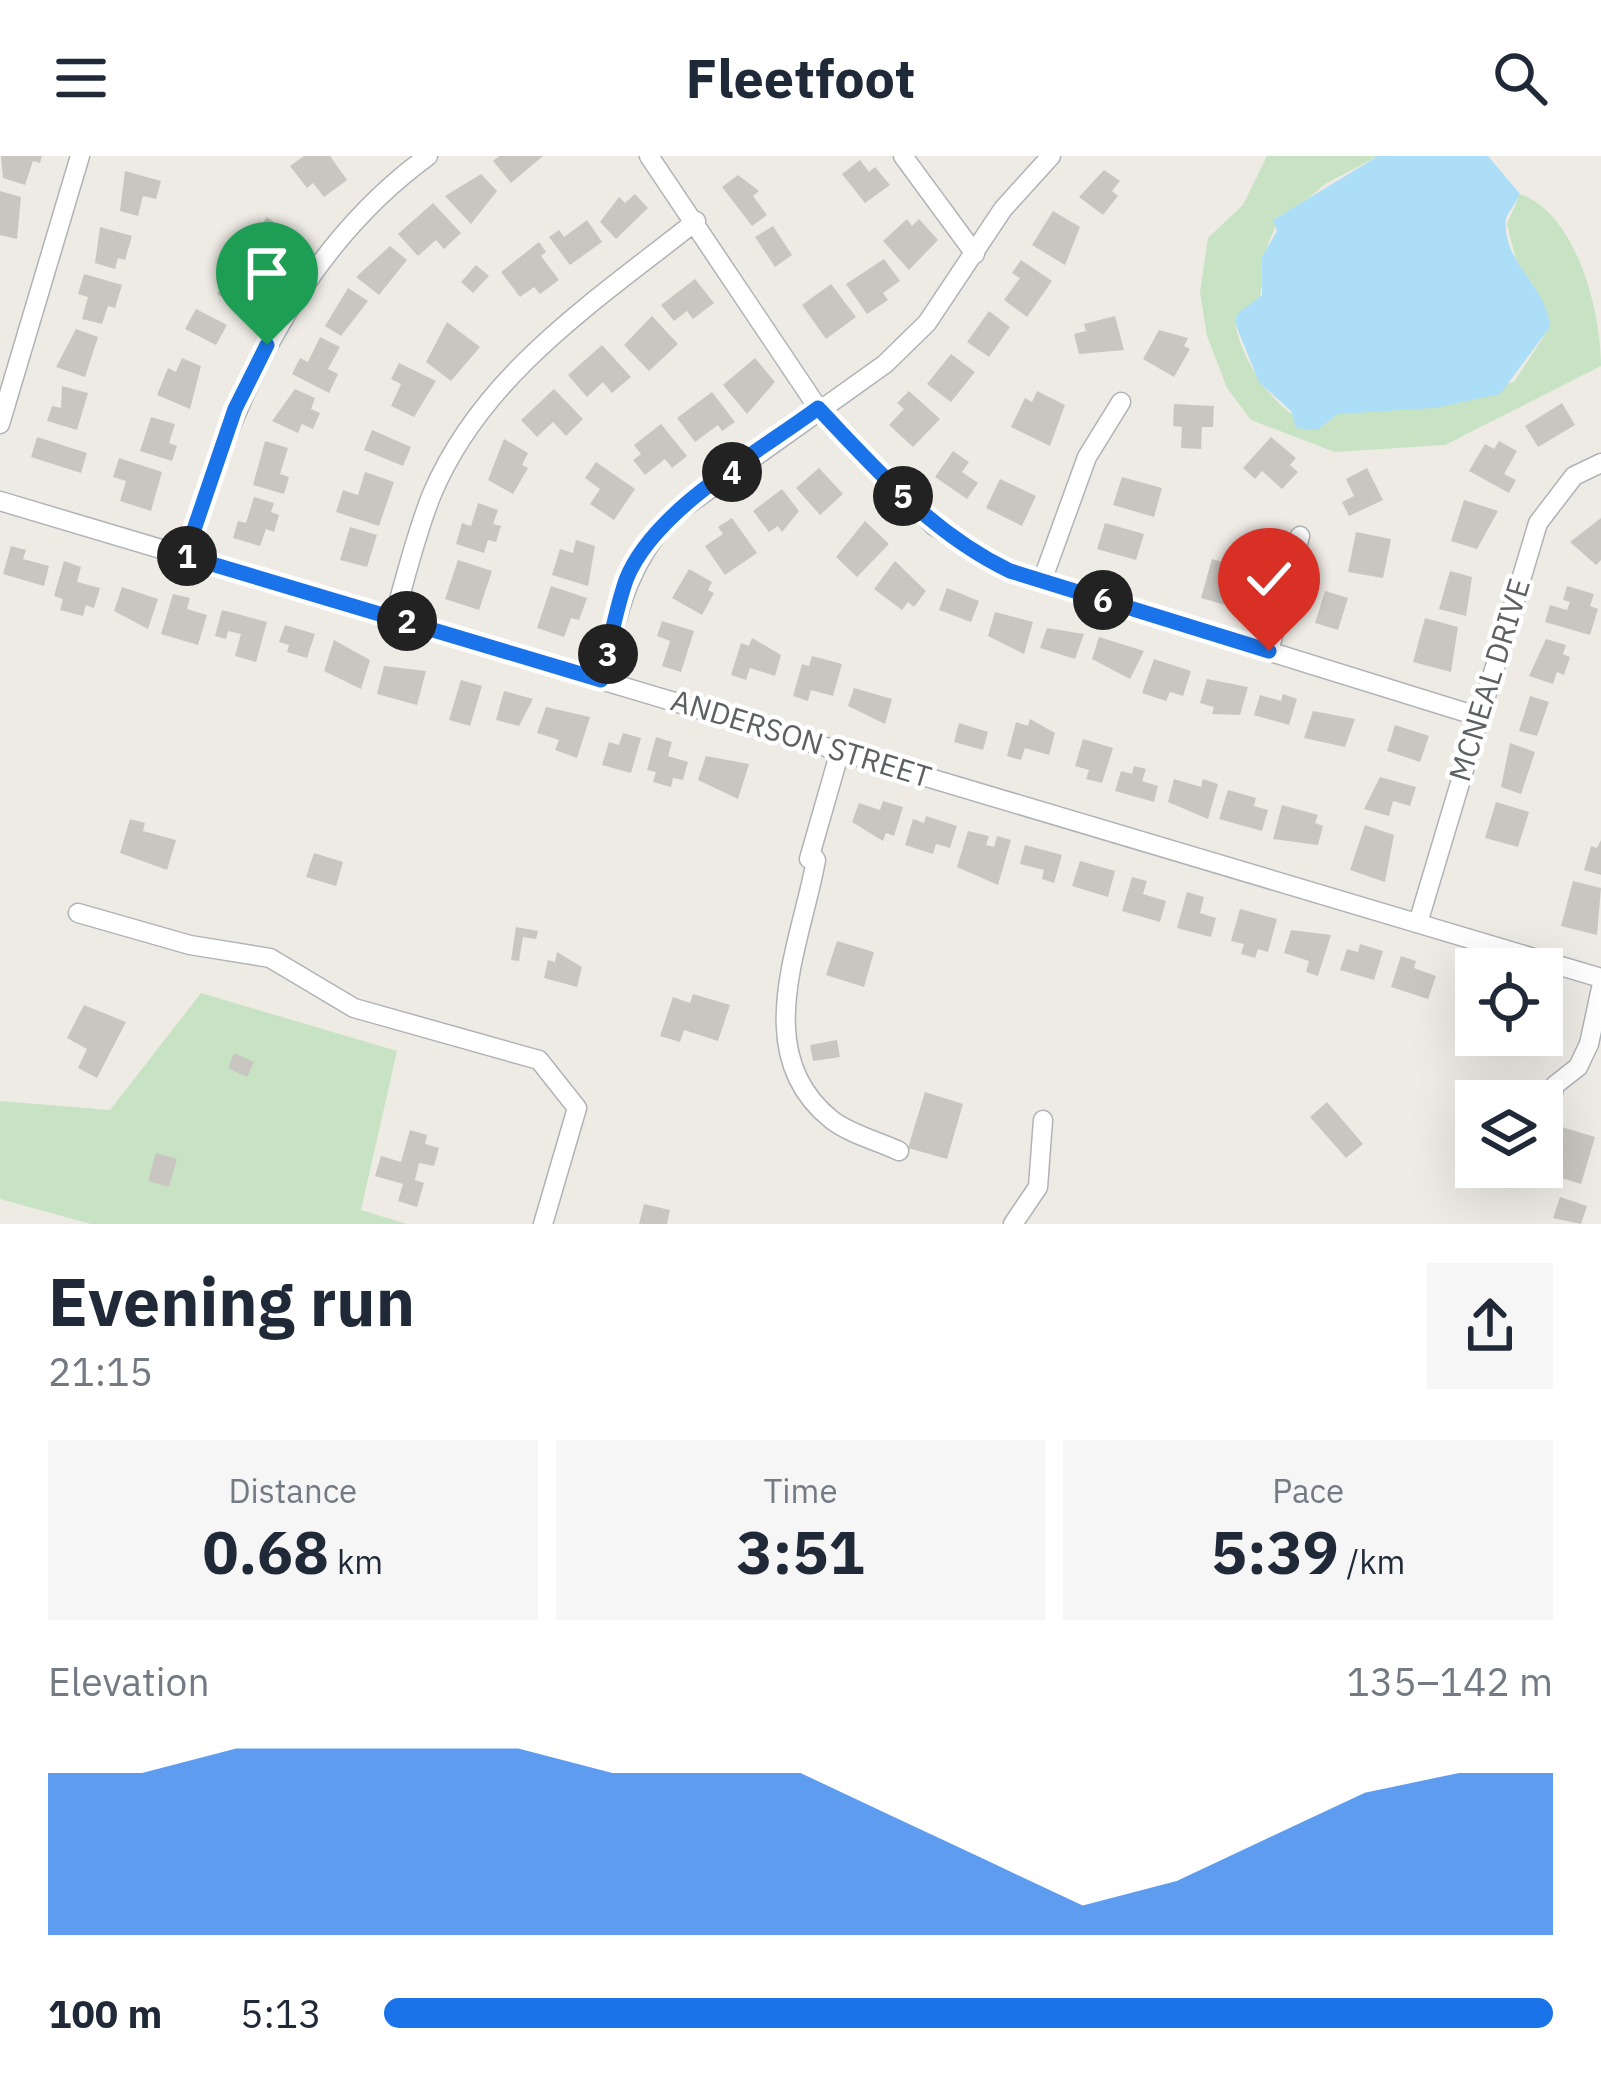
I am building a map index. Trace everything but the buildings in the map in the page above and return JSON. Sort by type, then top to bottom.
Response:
[{"type":"street","points":[[0,424],[80,156]]},
{"type":"street","points":[[390,156],[403,174]]},
{"type":"street","points":[[185,556],[235,409],[267,345],[341,235],[428,156]]},
{"type":"street","points":[[649,156],[818,408],[934,526],[979,556],[1042,581],[1477,716]]},
{"type":"street","points":[[903,156],[975,254]]},
{"type":"street","points":[[601,680],[627,578],[651,539],[672,516],[885,364],[927,323],[1003,209],[1051,156]]},
{"type":"street","points":[[394,617],[432,495],[466,430],[550,337],[696,221]]},
{"type":"street","points":[[1042,581],[1087,457],[1121,402]]},
{"type":"street","name":"MCNEAL DRIVE","points":[[1418,923],[1538,523],[1574,476],[1601,463]]},
{"type":"street","name":"ANDERSON STREET","points":[[0,501],[1601,978]]},
{"type":"street","points":[[1269,651],[1300,536]]},
{"type":"street","points":[[841,751],[810,856],[815,860],[784,1016],[788,1052],[814,1100],[832,1120],[899,1150]]},
{"type":"street","points":[[78,913],[190,945],[270,958],[354,1008],[539,1060],[577,1108],[542,1224]]},
{"type":"street","points":[[1561,1080],[1579,1067],[1601,988]]},
{"type":"street","points":[[1012,1224],[1038,1187],[1043,1120]]},
{"type":"green space","points":[[1267,156],[1378,156],[1325,184],[1290,214],[1280,215],[1268,244],[1259,303],[1237,314],[1239,339],[1254,372],[1291,414],[1321,427],[1338,414],[1514,382],[1544,336],[1533,284],[1519,271],[1507,224],[1520,194],[1540,205],[1571,243],[1590,293],[1601,366],[1445,445],[1335,452],[1251,420],[1227,388],[1207,336],[1200,292],[1208,238],[1243,205]]},
{"type":"green space","points":[[201,993],[397,1051],[361,1210],[407,1224],[91,1224],[0,1199],[0,1101],[110,1110]]},
{"type":"water","points":[[1378,156],[1488,156],[1520,194],[1507,217],[1506,234],[1517,262],[1542,299],[1550,327],[1500,394],[1434,408],[1338,414],[1317,430],[1296,428],[1291,411],[1259,382],[1235,323],[1237,314],[1262,295],[1262,257],[1277,231],[1273,220]]},
{"type":"route","points":[[267,345],[235,409],[185,556],[601,680],[627,578],[651,539],[672,516],[818,408],[934,526],[979,556],[1010,571],[1269,651]]}]
